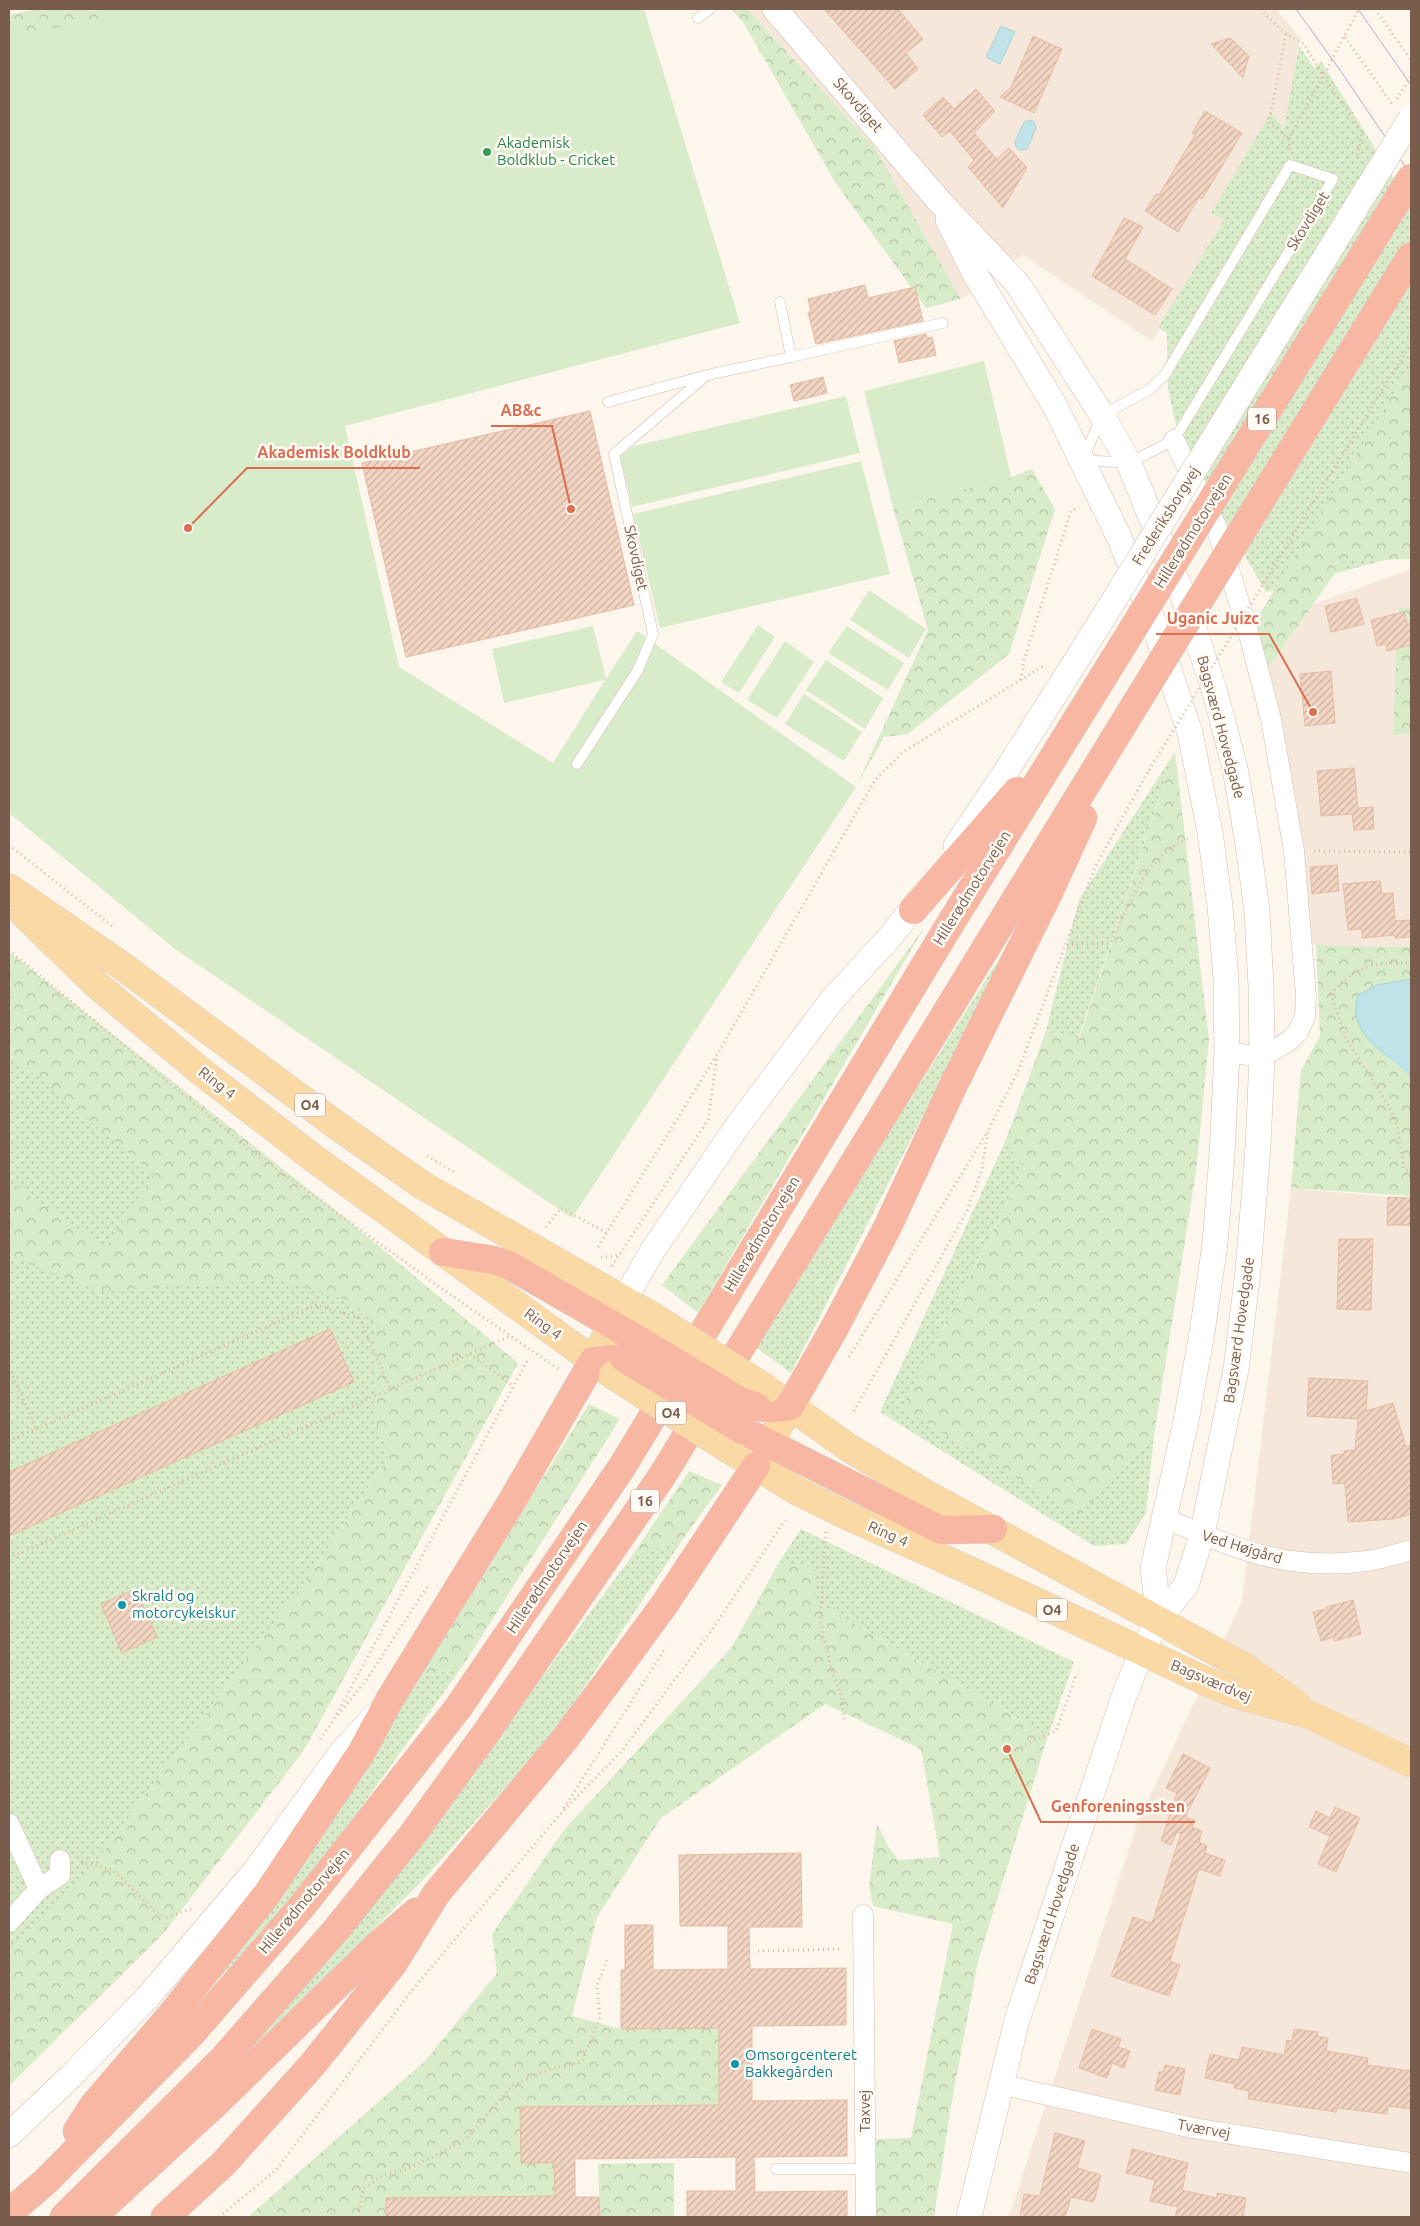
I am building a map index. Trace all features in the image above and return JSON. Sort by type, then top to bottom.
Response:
[{"type":"highway","name":"Hillerødmotorvejen","points":[[9,2213],[46,2180],[192,2033],[297,1913],[458,1708],[622,1466],[1070,730],[1411,178]]},
{"type":"highway","name":"16","points":[[64,2217],[223,2059],[336,1930],[413,1834],[488,1730],[662,1476],[1411,256]]},
{"type":"highway","points":[[617,1358],[740,1401],[762,1398],[772,1408],[790,1406],[835,1327],[886,1228],[954,1084],[1049,892],[1130,713]]},
{"type":"highway","points":[[913,910],[1070,730]]},
{"type":"highway","points":[[46,2180],[93,2106],[172,2014],[267,1894],[361,1753],[390,1699],[512,1502],[617,1358],[612,1324],[509,1265],[493,1260],[443,1252]]},
{"type":"highway","points":[[617,1358],[736,1440],[763,1455],[941,1530],[993,1529]]},
{"type":"highway","points":[[165,2217],[223,2164],[313,2064],[393,1964],[436,1894],[564,1740],[664,1605],[763,1455]]},
{"type":"highway","points":[[92,2217],[217,2102],[377,1946],[436,1894]]},
{"type":"main road","name":"O4","points":[[9,888],[118,963],[422,1185],[652,1316],[762,1398]]},
{"type":"main road","name":"Ring 4","points":[[9,898],[97,985],[203,1073],[312,1157],[443,1252],[617,1358]]},
{"type":"main road","points":[[617,1358],[612,1324],[624,1300]]},
{"type":"main road","points":[[763,1455],[790,1406]]},
{"type":"main road","name":"O4","points":[[790,1406],[850,1448],[926,1494],[1159,1619]]},
{"type":"main road","name":"Ring 4","points":[[763,1455],[797,1491],[1142,1651]]},
{"type":"main road","name":"Bagsværdvej","points":[[1159,1619],[1246,1668],[1310,1715]]},
{"type":"main road","name":"Bagsværdvej","points":[[1142,1651],[1236,1694],[1310,1715],[1411,1763]]},
{"type":"street","name":"Skovdiget","points":[[775,9],[939,202],[1017,283],[1102,415]]},
{"type":"street","name":"Frederiksborgvej","points":[[624,1300],[653,1250],[736,1128],[832,1000],[913,910],[1005,773],[1098,626],[1403,113]]},
{"type":"street","name":"Skovdiget","points":[[939,202],[975,274],[1055,406],[1083,460]]},
{"type":"street","name":"Bagsværd Hovedgade","points":[[969,2217],[1017,2020],[1124,1696],[1142,1651],[1159,1619],[1186,1585],[1202,1535],[1236,1369],[1248,1271],[1258,1147],[1262,1057],[1257,911],[1235,768],[1214,689],[1182,593],[1129,463],[1102,415]]},
{"type":"street","points":[[1174,440],[1216,526],[1251,642],[1271,719],[1294,851],[1306,996],[1305,1016],[1298,1032],[1262,1057],[1227,1052]]},
{"type":"street","name":"Bagsværd Hovedgade","points":[[1083,460],[1149,609],[1190,733],[1210,832],[1221,915],[1226,979],[1227,1052],[1215,1244],[1197,1363],[1153,1568],[1159,1619]]},
{"type":"street","name":"Ved Højgård","points":[[1165,1518],[1202,1535],[1260,1555],[1296,1563],[1331,1564],[1368,1561],[1411,1550]]},
{"type":"street","points":[[9,2135],[70,2077],[147,1998],[255,1871],[342,1752],[390,1699]]},
{"type":"street","points":[[9,1824],[39,1890]]},
{"type":"street","points":[[9,1922],[39,1890],[60,1875],[60,1860]]},
{"type":"street","name":"Taxvej","points":[[863,1915],[866,2217]]},
{"type":"street","name":"Tværvej","points":[[1000,2084],[1194,2128],[1411,2163]]},
{"type":"lane","points":[[698,18],[710,9]]},
{"type":"lane","name":"Skovdiget","points":[[1102,415],[1149,390],[1165,375],[1290,165],[1333,179],[1174,440]]},
{"type":"lane","points":[[780,302],[791,357]]},
{"type":"lane","name":"Skovdiget","points":[[608,402],[707,375],[943,323]]},
{"type":"lane","name":"Skovdiget","points":[[577,764],[638,670],[652,634],[614,454],[707,375]]},
{"type":"lane","points":[[1102,415],[1083,460],[1129,463],[1174,440]]},
{"type":"lane","points":[[776,2169],[865,2169]]},
{"type":"path","points":[[1260,9],[1286,34],[1304,44],[1323,76],[1362,132],[1357,161]]},
{"type":"path","points":[[1286,34],[1269,124],[1289,139],[1359,9]]},
{"type":"path","points":[[1375,9],[1411,60]]},
{"type":"path","points":[[1345,37],[1403,113]]},
{"type":"path","points":[[847,1360],[988,1131],[1018,1071],[1095,867],[1149,770],[1411,343]]},
{"type":"path","points":[[1021,680],[1024,660],[1071,511],[1100,497]]},
{"type":"path","points":[[598,1247],[718,1053],[875,780],[903,752],[1050,662]]},
{"type":"path","points":[[1067,944],[1110,943],[1135,892],[1155,863],[1177,843],[1210,832]]},
{"type":"path","points":[[9,845],[117,930]]},
{"type":"path","points":[[1294,851],[1411,852]]},
{"type":"path","points":[[1411,963],[1386,963],[1365,967],[1348,976],[1331,994],[1346,1039],[1389,1106],[1397,1126],[1404,1169],[1411,1172]]},
{"type":"path","points":[[596,1259],[617,1255],[708,1120],[718,1053]]},
{"type":"path","points":[[854,1411],[967,1211],[982,1169],[988,1131]]},
{"type":"path","points":[[421,1153],[454,1173]]},
{"type":"path","points":[[545,1228],[561,1208],[607,1233]]},
{"type":"path","points":[[537,1223],[553,1232]]},
{"type":"path","points":[[9,1441],[316,1305],[359,1318],[390,1388]]},
{"type":"path","points":[[9,1558],[509,1337]]},
{"type":"path","points":[[470,1354],[513,1386]]},
{"type":"path","points":[[316,1745],[333,1721],[527,1361]]},
{"type":"path","points":[[9,1367],[36,1429]]},
{"type":"path","points":[[828,1506],[820,1620],[831,1668],[842,1697],[844,1720]]},
{"type":"path","points":[[219,2217],[276,2170],[414,1988],[560,1814],[621,1752],[714,1627],[785,1520]]},
{"type":"path","points":[[1012,1751],[1056,1731],[1076,1675]]},
{"type":"path","points":[[113,1870],[158,1915],[167,1917],[199,1906],[192,1913]]},
{"type":"path","points":[[758,1950],[864,1949]]},
{"type":"path","points":[[358,2217],[364,2189],[384,2175],[408,2169],[465,2140],[513,2085],[550,2069],[582,2062],[600,2017],[597,1985],[607,1960]]},
{"type":"shaded area","points":[[747,9],[1276,9],[1300,38],[1286,125],[1152,341],[1023,255],[961,299],[875,148]]},
{"type":"shaded area","points":[[1411,569],[1411,947],[1313,945],[1262,623]]},
{"type":"shaded area","points":[[1291,1188],[1411,1199],[1411,2217],[1009,2217],[1137,1824],[1242,1601]]},
{"type":"green space","points":[[36,9],[185,9],[9,53],[9,15]]},
{"type":"green space","points":[[139,9],[644,9],[740,323],[345,426],[399,667],[553,763],[605,680],[504,703],[492,649],[593,626],[606,679],[637,631],[856,787],[572,1218],[175,949],[9,813],[9,39]]},
{"type":"green space","points":[[731,9],[747,9],[875,148],[961,299],[926,308],[835,182],[743,22]]},
{"type":"green space","points":[[1299,46],[1315,69],[1321,61],[1411,206],[1411,553],[1266,592],[1180,444],[1168,389],[1167,333],[1158,328],[1224,220],[1211,213],[1271,112],[1284,129]]},
{"type":"green space","points":[[984,361],[1011,477],[893,508],[864,391]]},
{"type":"green space","points":[[1411,364],[1411,559],[1344,561],[1267,669],[1255,622]]},
{"type":"green space","points":[[846,396],[860,453],[632,507],[620,456],[634,446]]},
{"type":"green space","points":[[861,461],[890,574],[660,628],[633,514]]},
{"type":"green space","points":[[1032,469],[1055,509],[1009,654],[908,734],[884,737],[856,787],[928,630],[893,508],[1011,477]]},
{"type":"green space","points":[[869,590],[926,629],[909,658],[850,620]]},
{"type":"green space","points":[[1411,607],[1411,733],[1393,735],[1398,610]]},
{"type":"green space","points":[[758,625],[775,637],[739,693],[721,682]]},
{"type":"green space","points":[[847,626],[904,663],[888,690],[828,653]]},
{"type":"green space","points":[[785,641],[814,662],[777,718],[747,700]]},
{"type":"green space","points":[[826,660],[883,698],[865,729],[806,690]]},
{"type":"green space","points":[[804,694],[862,732],[844,761],[785,724]]},
{"type":"green space","points":[[1175,752],[1078,1039],[1046,1031],[1079,900]]},
{"type":"green space","points":[[1175,752],[1209,1040],[1196,1172],[1154,1436],[1079,1515],[902,1408],[1025,1169],[1005,1142],[1046,1031],[1079,1039]]},
{"type":"green space","points":[[1023,921],[791,1373],[754,1346]]},
{"type":"green space","points":[[924,928],[698,1313],[662,1285]]},
{"type":"green space","points":[[1316,945],[1411,947],[1411,979],[1399,980],[1377,1048],[1411,1077],[1411,1196],[1291,1188],[1301,1070],[1320,1036]]},
{"type":"green space","points":[[9,952],[350,1222],[518,1363],[304,1750],[163,1934],[9,2086],[9,1954],[89,1871],[317,1565],[390,1454],[373,1417],[377,1326],[347,1300],[277,1280],[100,1291],[9,1256],[9,1182],[106,1248],[154,1174],[9,1053]]},
{"type":"green space","points":[[9,953],[466,1325],[390,1454],[317,1565],[89,1871],[9,1955]]},
{"type":"green space","points":[[1005,1142],[1025,1168],[902,1408],[1079,1515],[1154,1436],[1146,1513],[1126,1544],[1094,1546],[880,1412]]},
{"type":"green space","points":[[589,1404],[620,1419],[462,1667],[418,1678]]},
{"type":"green space","points":[[689,1471],[722,1485],[683,1539],[632,1556]]},
{"type":"green space","points":[[801,1529],[1074,1662],[1048,1736],[815,1601],[815,1569],[779,1562]]},
{"type":"green space","points":[[683,1539],[556,1730],[425,1878],[213,2090],[407,1859],[632,1556]]},
{"type":"green space","points":[[779,1562],[815,1569],[815,1601],[1048,1736],[978,1961],[951,2106],[934,2217],[876,2217],[876,2139],[911,2138],[953,1924],[873,1906],[869,1887],[877,1824],[888,1846],[898,1860],[940,1857],[921,1749],[825,1704],[661,1818],[597,1917],[572,2016],[621,2029],[719,2028],[719,2105],[520,2107],[521,2163],[554,2163],[555,2196],[386,2198],[386,2217],[248,2217],[426,2060],[497,1973],[492,1934],[564,1830],[732,1647]]},
{"type":"green space","points":[[462,1667],[310,1878],[176,2026],[418,1678]]},
{"type":"green space","points":[[674,2163],[674,2217],[600,2217],[598,2164]]},
{"type":"water","points":[[1001,26],[1015,32],[1000,64],[986,57]]},
{"type":"water","points":[[1029,120],[1034,122],[1036,128],[1027,149],[1020,150],[1016,147],[1015,142],[1024,122]]},
{"type":"water","points":[[1411,979],[1411,1077],[1363,1033],[1358,1022],[1356,1010],[1358,995],[1377,985]]},
{"type":"building","points":[[824,9],[898,9],[923,39],[906,53],[918,69],[895,89]]},
{"type":"building","points":[[1033,36],[1062,49],[1034,113],[1000,97],[1011,87]]},
{"type":"building","points":[[1230,38],[1249,56],[1243,78],[1211,44]]},
{"type":"building","points":[[976,89],[995,111],[974,133],[997,159],[1009,148],[1027,168],[1003,208],[968,167],[974,160],[950,131],[942,137],[923,115],[943,97],[954,109]]},
{"type":"building","points":[[1205,111],[1242,133],[1202,199],[1199,197],[1178,232],[1145,211],[1156,194],[1159,195],[1195,135],[1192,133]]},
{"type":"building","points":[[1124,218],[1143,227],[1125,259],[1172,289],[1155,315],[1092,276]]},
{"type":"building","points":[[865,285],[868,298],[915,287],[923,321],[816,344],[808,312],[811,312],[808,299]]},
{"type":"building","points":[[926,334],[927,338],[932,337],[936,355],[899,363],[894,341]]},
{"type":"building","points":[[823,377],[827,393],[794,401],[790,385]]},
{"type":"building","points":[[590,411],[634,605],[406,657],[362,463]]},
{"type":"building","points":[[1357,598],[1364,624],[1331,632],[1325,606]]},
{"type":"building","points":[[1404,612],[1407,624],[1411,623],[1411,645],[1387,651],[1386,644],[1377,646],[1371,620]]},
{"type":"building","points":[[1331,671],[1335,723],[1305,726],[1300,674]]},
{"type":"building","points":[[1354,768],[1358,808],[1373,807],[1374,829],[1354,830],[1352,814],[1321,816],[1317,771]]},
{"type":"building","points":[[1337,865],[1339,891],[1312,894],[1310,867]]},
{"type":"building","points":[[1380,881],[1382,894],[1393,893],[1395,921],[1411,920],[1411,937],[1395,938],[1395,935],[1362,938],[1362,929],[1348,930],[1343,884]]},
{"type":"building","points":[[1388,1197],[1411,1198],[1411,1225],[1387,1225]]},
{"type":"building","points":[[1339,1239],[1373,1239],[1371,1310],[1337,1309]]},
{"type":"building","points":[[330,1329],[354,1382],[9,1536],[9,1472]]},
{"type":"building","points":[[1309,1378],[1368,1381],[1366,1411],[1393,1403],[1406,1447],[1411,1445],[1411,1514],[1394,1519],[1348,1522],[1345,1483],[1333,1484],[1331,1455],[1344,1454],[1344,1451],[1355,1450],[1358,1419],[1307,1416]]},
{"type":"building","points":[[136,1589],[157,1637],[122,1653],[101,1604]]},
{"type":"building","points":[[1353,1600],[1361,1634],[1334,1641],[1334,1637],[1321,1641],[1313,1612]]},
{"type":"building","points":[[1183,1754],[1210,1768],[1185,1817],[1194,1820],[1192,1827],[1202,1831],[1199,1842],[1207,1846],[1205,1853],[1225,1860],[1220,1876],[1199,1869],[1170,1961],[1180,1965],[1169,1996],[1111,1976],[1133,1917],[1152,1923],[1181,1833],[1177,1832],[1171,1845],[1161,1841],[1177,1793],[1166,1788]]},
{"type":"building","points":[[1335,1807],[1360,1818],[1336,1872],[1318,1864],[1330,1836],[1309,1827],[1316,1811],[1330,1818]]},
{"type":"building","name":"Omsorgcenteret Bakkegården","points":[[801,1853],[802,1927],[749,1927],[750,1969],[846,1968],[846,2025],[752,2026],[752,2101],[847,2100],[847,2156],[754,2157],[755,2192],[847,2191],[847,2217],[687,2217],[687,2191],[736,2191],[736,2157],[575,2159],[575,2197],[599,2197],[600,2217],[386,2217],[386,2198],[555,2196],[554,2163],[521,2163],[520,2107],[719,2105],[719,2028],[621,2029],[621,1970],[625,1970],[625,1925],[653,1925],[653,1970],[728,1969],[728,1926],[680,1926],[679,1855]]},
{"type":"building","points":[[1092,2029],[1121,2039],[1118,2047],[1130,2051],[1124,2068],[1112,2063],[1107,2078],[1079,2068]]},
{"type":"building","points":[[1294,2029],[1318,2032],[1317,2036],[1328,2038],[1326,2051],[1368,2058],[1367,2065],[1411,2071],[1411,2109],[1388,2106],[1387,2114],[1337,2108],[1336,2112],[1248,2099],[1249,2091],[1234,2088],[1235,2084],[1205,2078],[1210,2054],[1239,2060],[1242,2047],[1284,2055],[1287,2040],[1292,2041]]},
{"type":"building","points":[[1165,2065],[1185,2069],[1180,2095],[1155,2090],[1159,2072],[1163,2072]]},
{"type":"building","points":[[1055,2133],[1085,2141],[1077,2168],[1101,2175],[1095,2198],[1093,2202],[1071,2197],[1065,2217],[1020,2217],[1024,2194],[1040,2196]]},
{"type":"building","points":[[1132,2149],[1188,2163],[1182,2190],[1217,2198],[1217,2193],[1246,2198],[1243,2217],[1175,2217],[1178,2207],[1150,2201],[1155,2180],[1126,2173]]},
{"type":"tram line","points":[[1296,9],[1411,175]]},
{"type":"tram line","points":[[1358,9],[1411,85]]},
{"type":"place","name":"Akademisk Boldklub - Cricket","points":[[487,152]]},
{"type":"place","name":"AB&c","points":[[571,509]]},
{"type":"place","name":"Akademisk Boldklub","points":[[188,528]]},
{"type":"place","name":"Uganic Juizc","points":[[1313,712]]},
{"type":"place","name":"Skrald og motorcykelskur","points":[[122,1605]]},
{"type":"place","name":"Genforeningssten","points":[[1007,1749]]},
{"type":"place","name":"Omsorgcenteret Bakkegården","points":[[735,2064]]}]
